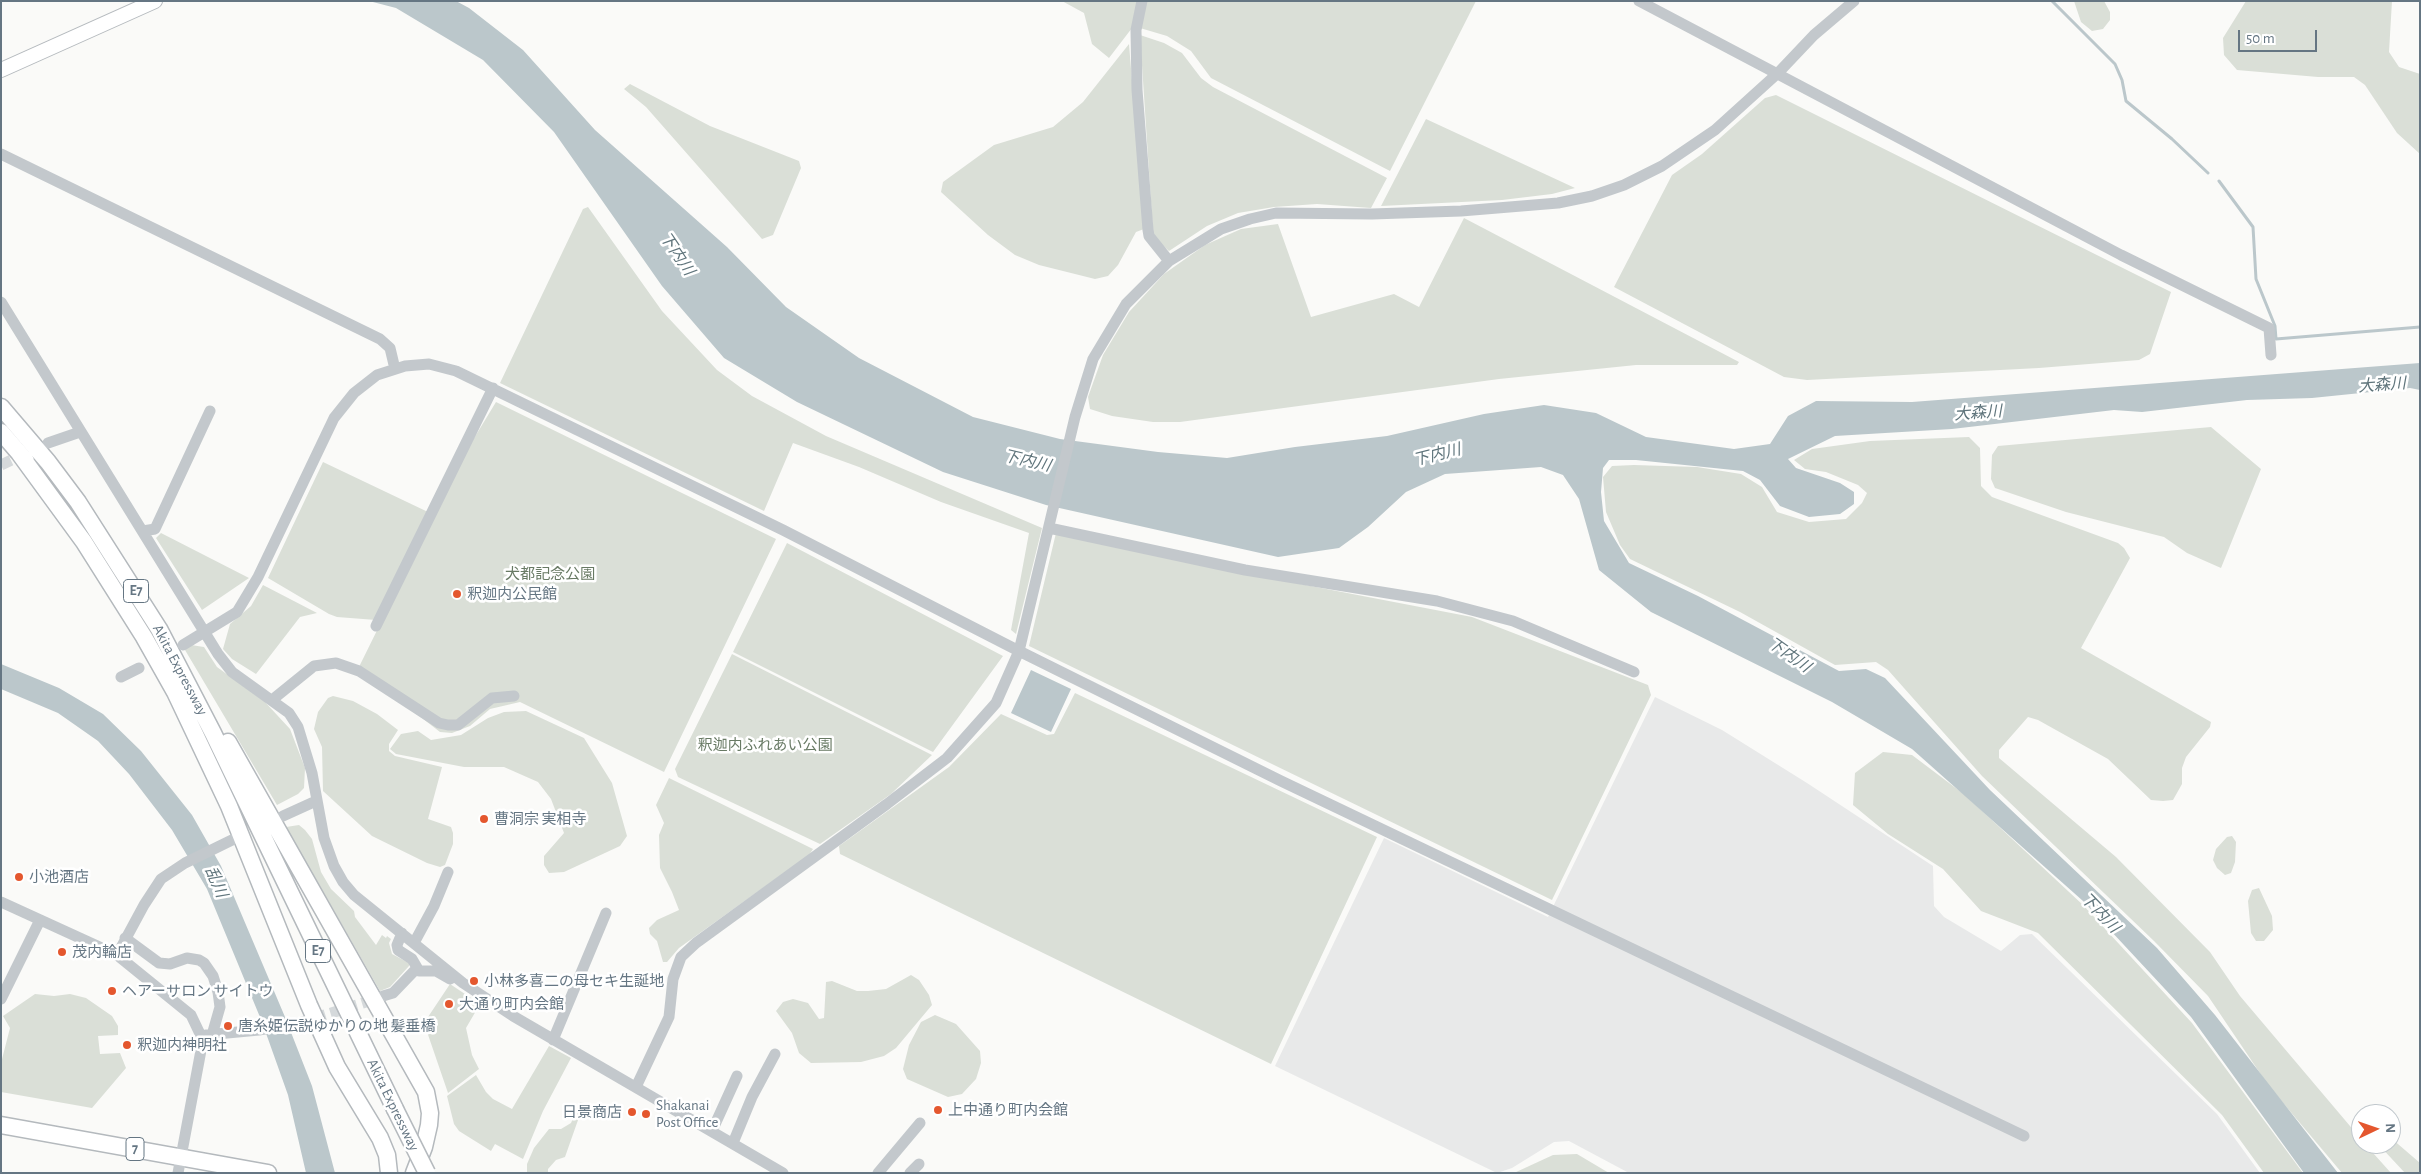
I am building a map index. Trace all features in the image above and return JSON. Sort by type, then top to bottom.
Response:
[{"type":"highway","name":"Akita Expressway","points":[[1,407],[48,462],[100,534],[181,668],[426,1173]]},
{"type":"highway","name":"Akita Expressway","points":[[1,432],[89,542],[120,588],[184,691],[242,794]]},
{"type":"highway","points":[[18,452],[84,542],[144,637],[175,692],[229,806],[309,1005],[337,1067],[380,1138],[386,1155],[389,1173]]},
{"type":"highway","points":[[181,668],[233,750],[426,1092],[430,1113],[429,1125],[414,1173]]},
{"type":"highway","name":"7","points":[[1,1125],[89,1142],[182,1156],[268,1173]]},
{"type":"main road","points":[[1,70],[155,1]]},
{"type":"street","points":[[1142,1],[1136,30],[1136,90],[1148,230],[1149,236],[1169,262]]},
{"type":"street","points":[[1639,1],[2121,255],[2269,328],[2271,355]]},
{"type":"street","points":[[636,1087],[669,1017],[673,979],[681,957],[696,943],[947,758],[996,703],[1018,651],[1075,417],[1093,359],[1126,304],[1169,262],[1188,248],[1221,229],[1250,219],[1276,213],[1372,214],[1462,211],[1558,203],[1592,196],[1624,185],[1683,153],[1715,130],[1778,73],[1814,35],[1854,1]]},
{"type":"street","points":[[1,154],[380,339],[390,348],[395,369]]},
{"type":"street","points":[[1,302],[204,632],[232,672],[289,713],[298,728],[312,773],[316,801],[331,859],[343,882],[354,895],[472,989]]},
{"type":"street","points":[[182,645],[237,612],[258,577],[334,418],[354,393],[377,375],[395,369],[429,364],[456,371],[783,530],[1018,651],[1281,781],[2024,1136]]},
{"type":"street","points":[[376,626],[493,388]]},
{"type":"street","points":[[143,530],[155,529],[210,410]]},
{"type":"street","points":[[48,443],[80,432]]},
{"type":"street","points":[[1049,528],[1245,570],[1438,601],[1513,622],[1634,672]]},
{"type":"street","points":[[272,700],[314,666],[336,663],[359,671],[439,723],[448,725],[458,725],[492,698],[514,696]]},
{"type":"street","points":[[120,677],[139,668]]},
{"type":"street","points":[[283,816],[316,801]]},
{"type":"street","points":[[116,956],[144,905],[162,878],[185,863],[232,840]]},
{"type":"street","points":[[414,943],[448,872]]},
{"type":"street","points":[[1,902],[116,956],[191,1016],[207,1035]]},
{"type":"street","points":[[553,1040],[606,913]]},
{"type":"street","points":[[1,999],[40,920]]},
{"type":"street","points":[[402,933],[397,945],[398,950],[412,959],[419,970],[436,971],[472,989],[553,1040],[784,1173]]},
{"type":"street","points":[[126,938],[159,963],[170,964],[187,958],[199,960],[204,963],[213,976],[218,992],[220,1007],[202,1045],[178,1173]]},
{"type":"street","points":[[383,996],[393,994],[417,968]]},
{"type":"street","points":[[207,1035],[259,1030],[299,1023]]},
{"type":"street","points":[[733,1143],[752,1097],[775,1054]]},
{"type":"street","points":[[712,1131],[737,1076]]},
{"type":"street","points":[[878,1173],[920,1123]]},
{"type":"street","points":[[910,1173],[919,1164]]},
{"type":"shaded area","points":[[1655,697],[1722,730],[1807,783],[1933,866],[1934,906],[1944,917],[2001,951],[2020,935],[2032,934],[2217,1114],[2260,1173],[1629,1173],[1569,1141],[1554,1142],[1512,1168],[1497,1173],[1275,1066],[1384,838],[1548,917]]},
{"type":"green space","points":[[1062,1],[1138,1],[1132,28],[1109,58],[1092,44],[1084,13]]},
{"type":"green space","points":[[1145,1],[1476,1],[1390,171],[1211,78],[1191,51],[1167,36],[1140,28]]},
{"type":"green space","points":[[2074,1],[2104,1],[2110,12],[2110,20],[2103,29],[2092,31],[2081,22]]},
{"type":"green space","points":[[2246,1],[2392,1],[2389,52],[2399,67],[2420,74],[2420,154],[2397,133],[2365,85],[2354,77],[2318,77],[2237,70],[2224,55],[2223,38]]},
{"type":"green space","points":[[1140,35],[1164,43],[1182,53],[1201,78],[1213,87],[1387,178],[1371,208],[1317,204],[1274,207],[1238,213],[1207,226],[1169,251],[1157,240],[1153,232]]},
{"type":"green space","points":[[1129,44],[1144,229],[1136,232],[1118,265],[1108,276],[1095,279],[1039,265],[1015,255],[988,235],[941,192],[943,182],[994,145],[1053,127],[1083,102]]},
{"type":"green space","points":[[630,84],[710,126],[799,161],[801,168],[773,235],[762,239],[646,107],[624,89]]},
{"type":"green space","points":[[1776,95],[2171,292],[2150,354],[2139,360],[2039,368],[1807,380],[1784,377],[1614,287],[1672,175],[1702,154],[1765,98]]},
{"type":"green space","points":[[1426,119],[1575,188],[1552,194],[1502,200],[1381,206]]},
{"type":"green space","points":[[588,207],[662,311],[717,370],[752,396],[826,436],[1042,528],[1016,634],[1011,630],[1029,533],[941,502],[859,467],[793,443],[764,511],[500,383],[583,209]]},
{"type":"green space","points":[[1464,218],[1739,362],[1737,365],[1636,365],[1499,379],[1180,422],[1153,422],[1112,416],[1090,409],[1088,397],[1103,355],[1129,312],[1164,274],[1205,245],[1241,229],[1278,224],[1311,317],[1394,294],[1419,307]]},
{"type":"green space","name":"犬都記念公園","points":[[496,402],[776,539],[664,772],[520,702],[490,709],[470,726],[452,733],[440,732],[396,698],[356,673],[462,458]]},
{"type":"green space","points":[[2211,427],[2261,469],[2221,568],[2187,553],[2164,537],[2066,512],[1995,488],[1991,479],[1992,455],[1998,446]]},
{"type":"green space","points":[[1969,437],[1980,448],[1981,486],[1992,497],[2118,543],[2124,548],[2130,558],[2081,648],[2211,722],[2210,727],[2186,757],[2182,768],[2182,784],[2173,800],[2151,800],[2108,759],[2038,720],[2028,717],[1999,750],[1999,758],[2116,857],[2210,952],[2240,996],[2351,1127],[2351,1154],[2374,1154],[2391,1173],[2342,1173],[2268,1085],[2208,996],[2154,941],[1982,776],[1888,670],[1876,662],[1835,665],[1740,612],[1630,559],[1620,545],[1606,512],[1603,477],[1612,466],[1634,465],[1697,467],[1741,474],[1762,487],[1777,512],[1809,522],[1846,519],[1862,503],[1867,493],[1858,485],[1826,472],[1805,469],[1794,460],[1812,449],[1870,441]]},
{"type":"green space","points":[[323,462],[428,512],[376,620],[337,617],[329,614],[268,578]]},
{"type":"green space","points":[[161,533],[249,578],[202,610],[156,538]]},
{"type":"green space","points":[[1056,533],[1264,577],[1472,617],[1648,685],[1651,695],[1552,900],[1029,646]]},
{"type":"green space","points":[[787,543],[1003,656],[933,752],[733,652]]},
{"type":"green space","points":[[263,585],[317,613],[300,617],[256,674],[232,659],[223,649],[230,624],[251,606]]},
{"type":"green space","points":[[191,645],[204,647],[217,667],[265,702],[290,729],[305,768],[304,788],[298,794],[277,805],[185,650]]},
{"type":"green space","name":"釈迦内ふれあい公園","points":[[732,654],[932,755],[891,794],[820,844],[678,777],[675,769]]},
{"type":"green space","points":[[1075,693],[1377,837],[1271,1064],[840,854],[839,846],[949,767],[1001,714],[1047,735],[1054,734]]},
{"type":"green space","points":[[333,696],[353,701],[377,714],[398,730],[389,744],[389,751],[395,756],[442,767],[428,819],[451,827],[453,844],[445,865],[440,867],[427,863],[372,836],[323,791],[322,747],[314,729],[318,712],[328,698]]},
{"type":"green space","points":[[526,711],[584,738],[612,783],[627,836],[620,846],[564,872],[549,873],[544,865],[544,856],[564,833],[551,799],[538,782],[504,767],[464,767],[396,754],[390,749],[401,734],[418,731],[431,740],[461,735],[488,718],[504,712]]},
{"type":"green space","points":[[1883,752],[1912,755],[1965,795],[2083,905],[2192,1023],[2303,1173],[2264,1173],[2222,1115],[2038,933],[1981,911],[1943,869],[1888,834],[1853,805],[1855,773]]},
{"type":"green space","points":[[669,778],[813,849],[809,855],[679,948],[667,962],[663,962],[657,941],[650,934],[649,928],[657,920],[679,910],[660,868],[659,835],[664,823],[656,805]]},
{"type":"green space","points":[[299,825],[312,839],[321,872],[331,889],[354,911],[355,917],[376,945],[382,935],[386,938],[387,936],[391,939],[389,943],[392,954],[409,963],[409,966],[390,987],[380,991],[286,827]]},
{"type":"green space","points":[[2232,836],[2236,842],[2235,862],[2231,873],[2225,875],[2217,868],[2213,860],[2216,849],[2227,837]]},
{"type":"green space","points":[[2259,888],[2272,916],[2273,930],[2264,941],[2256,941],[2251,933],[2248,901],[2252,890]]},
{"type":"green space","points":[[911,975],[919,980],[929,995],[932,1005],[896,1048],[884,1056],[861,1062],[811,1063],[799,1053],[792,1033],[776,1011],[783,1002],[793,999],[808,1003],[819,1019],[824,1018],[826,982],[832,981],[857,991],[868,991],[886,989]]},
{"type":"green space","points":[[450,984],[480,1004],[466,1028],[472,1055],[479,1069],[448,1093],[424,1023]]},
{"type":"green space","points":[[35,994],[54,996],[70,994],[86,998],[112,1016],[118,1026],[118,1035],[98,1036],[100,1054],[120,1053],[126,1068],[92,1108],[1,1092],[1,1063],[10,1028],[3,1016]]},
{"type":"green space","points":[[935,1015],[956,1024],[980,1051],[981,1063],[976,1079],[962,1094],[948,1097],[907,1079],[903,1069],[909,1045],[921,1022]]},
{"type":"green space","points":[[549,1046],[571,1058],[543,1111],[523,1159],[495,1144],[491,1151],[459,1131],[454,1124],[447,1096],[476,1075],[486,1092],[493,1099],[512,1109]]},
{"type":"green space","points":[[580,1102],[584,1103],[565,1157],[556,1160],[548,1169],[548,1173],[527,1173],[527,1164],[534,1148],[549,1129],[561,1129],[571,1123]]},
{"type":"green space","points":[[2401,1147],[2420,1163],[2420,1173],[2405,1173],[2387,1154],[2401,1154]]},
{"type":"green space","points":[[1577,1154],[1609,1173],[1514,1173],[1553,1155]]},
{"type":"water","points":[[369,1],[456,1],[469,8],[523,50],[595,130],[727,247],[786,307],[859,358],[973,417],[1060,439],[1158,452],[1227,458],[1295,447],[1387,436],[1484,414],[1544,405],[1596,413],[1646,437],[1734,449],[1770,444],[1788,416],[1816,401],[1912,402],[2420,363],[2420,390],[2410,388],[2312,398],[2247,400],[2142,412],[2114,410],[1952,429],[1835,436],[1788,459],[1796,468],[1840,483],[1854,492],[1854,504],[1840,514],[1809,517],[1780,506],[1760,480],[1743,471],[1636,460],[1609,460],[1603,468],[1601,492],[1604,521],[1629,563],[1698,596],[1839,671],[1866,669],[1885,678],[1990,790],[2157,948],[2215,1015],[2338,1173],[2304,1173],[2191,1017],[2083,901],[1912,749],[1832,702],[1651,612],[1599,570],[1579,499],[1563,475],[1541,467],[1445,474],[1406,492],[1368,527],[1339,548],[1278,557],[1046,505],[943,472],[797,402],[724,358],[662,286],[554,132],[483,60],[396,8]]},
{"type":"water","name":"乱川","points":[[1,664],[59,688],[103,714],[141,751],[192,815],[221,866],[285,1017],[312,1086],[335,1173],[306,1173],[288,1095],[262,1022],[207,889],[172,830],[129,774],[98,741],[58,713],[1,689]]},
{"type":"water","points":[[1031,670],[1071,689],[1051,732],[1011,713]]},
{"type":"waterway","points":[[2052,1],[2115,64],[2122,80],[2126,101],[2172,139],[2208,173]]},
{"type":"waterway","points":[[2219,181],[2253,227],[2256,279],[2275,326],[2276,339],[2420,327]]},
{"type":"tunnel","points":[[1,465],[26,453]]},
{"type":"tunnel","points":[[299,1023],[379,998]]},
{"type":"place","name":"釈迦内公民館","points":[[457,594]]},
{"type":"place","name":"曹洞宗 実相寺","points":[[484,819]]},
{"type":"place","name":"小池酒店","points":[[19,877]]},
{"type":"place","name":"茂内輪店","points":[[62,952]]},
{"type":"place","name":"小林多喜二の母セキ生誕地","points":[[474,981]]},
{"type":"place","name":"ヘアーサロン サイトウ","points":[[112,991]]},
{"type":"place","name":"大通り町内会館","points":[[449,1004]]},
{"type":"place","name":"唐糸姫伝説ゆかりの地 髪垂橋","points":[[228,1026]]},
{"type":"place","name":"釈迦内神明社","points":[[127,1045]]},
{"type":"place","name":"上中通り町内会館","points":[[938,1110]]},
{"type":"place","name":"日景商店","points":[[632,1112]]},
{"type":"place","name":"Shakanai Post Office","points":[[646,1114]]},
{"type":"water label","name":"下内川","points":[[677,254]]},
{"type":"water label","name":"大森川","points":[[2382,385]]},
{"type":"water label","name":"大森川","points":[[1978,413]]},
{"type":"water label","name":"下内川","points":[[1437,455]]},
{"type":"water label","name":"下内川","points":[[1027,461]]},
{"type":"water label","name":"下内川","points":[[1789,655]]},
{"type":"water label","name":"下内川","points":[[2100,913]]}]
